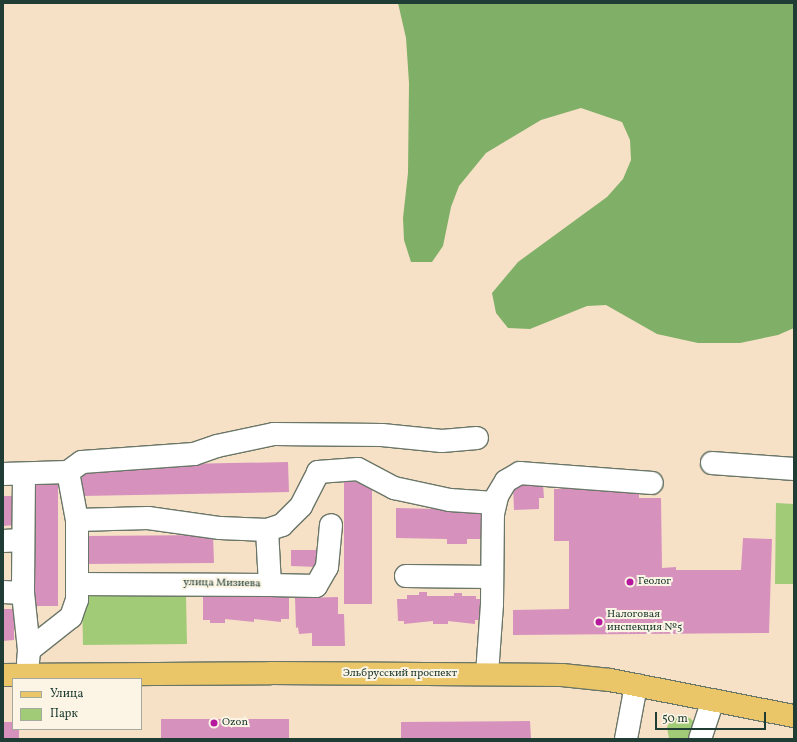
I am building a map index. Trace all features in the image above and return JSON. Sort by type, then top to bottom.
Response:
[{"type":"main road","name":"Эльбрусский проспект","points":[[3,675],[487,674],[591,677],[794,716]]},
{"type":"street","points":[[26,675],[29,650],[13,593],[13,474],[68,472],[82,462],[194,454],[218,446],[274,434],[382,435],[442,441],[477,438]]},
{"type":"street","points":[[712,463],[794,469]]},
{"type":"street","points":[[77,520],[148,518],[220,528],[267,530],[282,525],[301,506],[318,472],[337,468],[358,469],[401,490],[450,500],[496,503]]},
{"type":"street","points":[[29,650],[71,617],[77,600],[77,520],[68,472]]},
{"type":"street","points":[[487,674],[492,576],[493,514],[496,503],[506,481],[520,473],[652,483]]},
{"type":"street","points":[[270,584],[316,586],[327,567],[331,525]]},
{"type":"street","name":"улица Мизиева","points":[[77,584],[270,584],[267,530]]},
{"type":"street","points":[[406,576],[492,576]]},
{"type":"street","points":[[626,739],[636,685]]},
{"type":"street","points":[[700,739],[713,700]]},
{"type":"green space","points":[[398,3],[794,3],[794,328],[778,335],[740,343],[698,343],[657,334],[606,305],[587,306],[530,329],[508,328],[496,313],[492,293],[518,262],[607,197],[623,179],[631,160],[630,140],[622,122],[581,108],[541,120],[486,153],[459,186],[451,207],[443,246],[432,262],[411,262],[404,240],[403,218],[408,173],[409,83],[406,38]]},
{"type":"green space","points":[[776,503],[794,504],[794,584],[775,584]]},
{"type":"green space","points":[[186,595],[187,644],[83,645],[82,596]]},
{"type":"green space","points":[[678,716],[690,718],[695,723],[695,739],[669,739],[667,727],[671,720]]},
{"type":"building","points":[[288,462],[289,492],[82,496],[82,466]]},
{"type":"building","points":[[344,482],[372,482],[372,604],[344,604]]},
{"type":"building","points":[[30,484],[58,484],[58,606],[30,606]]},
{"type":"building","points":[[543,484],[544,498],[539,498],[539,509],[514,510],[513,485]]},
{"type":"building","points":[[639,488],[639,498],[661,498],[662,568],[676,567],[676,570],[741,570],[743,538],[772,539],[769,633],[513,635],[513,610],[569,609],[569,541],[554,541],[554,489]]},
{"type":"building","points":[[3,496],[15,496],[15,525],[3,526]]},
{"type":"building","points":[[396,508],[481,510],[481,539],[467,539],[467,544],[447,544],[447,539],[396,538]]},
{"type":"building","points":[[213,535],[214,563],[84,564],[84,536]]},
{"type":"building","points":[[291,550],[317,550],[317,567],[291,566]]},
{"type":"building","points":[[419,592],[427,592],[427,596],[454,596],[454,593],[462,593],[462,596],[476,596],[476,599],[482,599],[482,620],[475,620],[475,624],[448,621],[448,624],[433,624],[433,621],[404,624],[404,621],[398,621],[397,599],[407,599],[407,595],[419,595]]},
{"type":"building","points":[[281,593],[281,596],[289,596],[289,619],[281,619],[281,622],[254,619],[254,622],[225,619],[225,623],[210,623],[210,620],[203,620],[203,597],[210,597],[210,594]]},
{"type":"building","points":[[338,597],[338,614],[344,614],[345,646],[312,646],[312,633],[299,634],[298,627],[296,628],[295,598]]},
{"type":"building","points":[[3,609],[14,609],[14,640],[3,641]]},
{"type":"building","points":[[161,719],[289,719],[289,739],[161,739]]},
{"type":"building","points":[[530,721],[531,739],[401,739],[401,722]]},
{"type":"building","points":[[3,722],[12,722],[12,730],[19,730],[19,739],[3,739]]},
{"type":"place","name":"Геолог","points":[[630,582]]},
{"type":"place","name":"Налоговая инспекция №5","points":[[599,622]]},
{"type":"place","name":"Ozon","points":[[214,723]]}]
